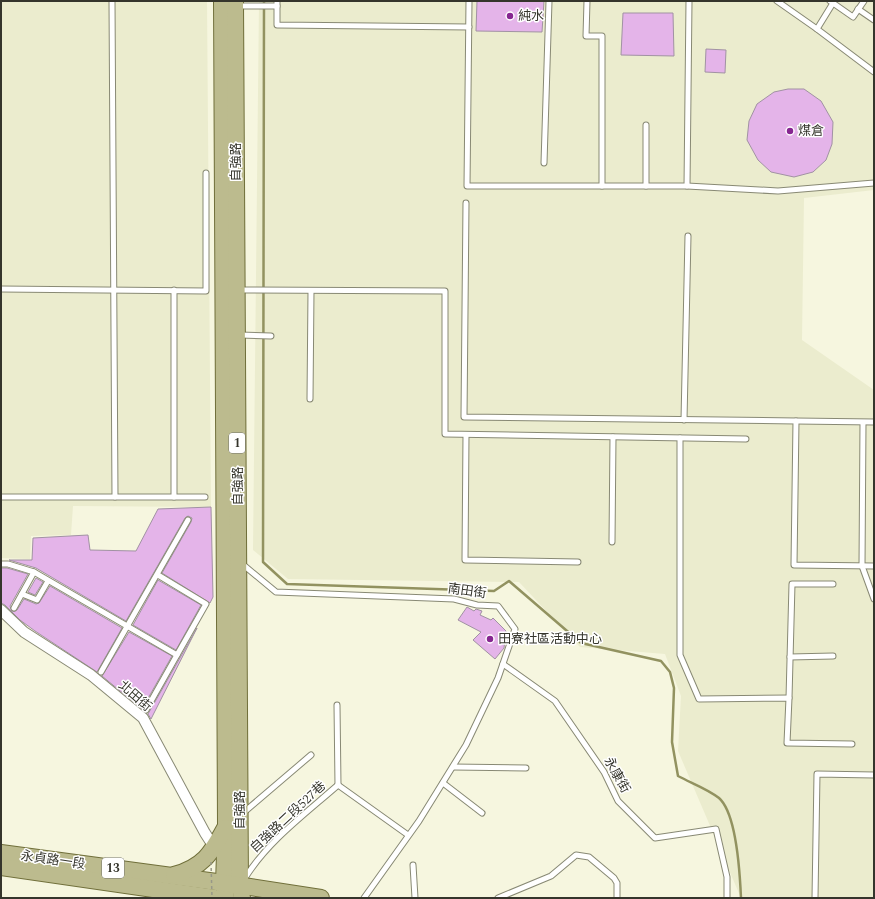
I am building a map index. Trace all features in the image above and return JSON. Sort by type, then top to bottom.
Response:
[{"type":"main road","name":"自強路","points":[[225,890],[237,336],[230,291],[228,3]]},
{"type":"main road","name":"自強路","points":[[232,560],[241,892]]},
{"type":"main road","points":[[170,876],[191,870],[200,863],[215,846],[226,824]]},
{"type":"main road","name":"永貞路一段","points":[[1,853],[170,876],[225,890]]},
{"type":"main road","name":"永貞路一段","points":[[1,867],[215,898]]},
{"type":"main road","name":"13","points":[[225,890],[241,892]]},
{"type":"main road","points":[[241,892],[321,898]]},
{"type":"street","name":"北田街","points":[[1,610],[24,632],[91,676],[143,718],[205,833],[215,846],[225,890]]},
{"type":"lane","points":[[112,1],[115,497]]},
{"type":"lane","points":[[469,1],[467,186],[687,186],[778,191],[874,183]]},
{"type":"lane","points":[[544,163],[549,1]]},
{"type":"lane","points":[[587,1],[586,36],[602,36],[602,186]]},
{"type":"lane","points":[[687,186],[689,1]]},
{"type":"lane","points":[[777,1],[874,72]]},
{"type":"lane","points":[[817,29],[831,2],[853,17],[864,1]]},
{"type":"lane","points":[[228,3],[256,6],[277,3],[277,25],[469,27]]},
{"type":"lane","points":[[858,9],[874,20]]},
{"type":"lane","points":[[646,125],[646,186]]},
{"type":"lane","points":[[1,289],[206,291],[206,173]]},
{"type":"lane","points":[[466,203],[464,417],[874,422]]},
{"type":"lane","points":[[684,420],[688,236]]},
{"type":"lane","points":[[174,290],[174,497]]},
{"type":"lane","points":[[230,291],[445,291],[445,434],[746,439]]},
{"type":"lane","points":[[310,399],[311,291]]},
{"type":"lane","points":[[237,336],[271,336]]},
{"type":"lane","points":[[796,421],[794,565],[874,566]]},
{"type":"lane","points":[[862,422],[862,566],[874,600]]},
{"type":"lane","points":[[466,434],[465,560],[578,562]]},
{"type":"lane","points":[[612,542],[613,437]]},
{"type":"lane","points":[[680,438],[680,655],[699,699],[788,698]]},
{"type":"lane","points":[[1,498],[205,497]]},
{"type":"lane","points":[[101,672],[158,575],[188,520]]},
{"type":"lane","name":"南田街","points":[[232,560],[276,592],[454,599],[477,605],[498,606],[515,629],[503,664],[466,745],[443,783],[364,898]]},
{"type":"lane","points":[[1,564],[8,564],[34,572],[177,655]]},
{"type":"lane","points":[[14,608],[34,572]]},
{"type":"lane","points":[[146,710],[206,604],[158,575]]},
{"type":"lane","points":[[22,594],[37,600],[48,581]]},
{"type":"lane","points":[[833,584],[792,584],[787,743],[852,744]]},
{"type":"lane","points":[[790,657],[833,656]]},
{"type":"lane","name":"永康街","points":[[503,664],[555,701],[604,772],[618,801],[655,838],[716,829],[727,877],[727,898]]},
{"type":"lane","points":[[336,705],[338,785],[408,835]]},
{"type":"lane","points":[[240,816],[311,755]]},
{"type":"lane","points":[[453,767],[526,768]]},
{"type":"lane","points":[[815,898],[817,774],[874,775]]},
{"type":"lane","points":[[443,783],[482,813]]},
{"type":"lane","name":"自強路二段527巷","points":[[241,892],[257,859],[291,825],[338,785]]},
{"type":"lane","points":[[498,898],[550,876],[576,855],[589,857],[614,878],[617,883],[617,898]]},
{"type":"lane","points":[[413,865],[415,898]]},
{"type":"path","points":[[211,862],[212,898]]},
{"type":"shaded area","points":[[1,1],[207,1],[211,507],[73,506],[71,535],[31,536],[30,559],[1,558]]},
{"type":"shaded area","points":[[259,1],[874,1],[874,190],[804,198],[802,340],[874,390],[874,898],[741,898],[678,751],[681,696],[665,654],[580,647],[519,582],[288,579],[253,550]]},
{"type":"building","name":"純水","points":[[477,1],[544,1],[542,32],[476,31]]},
{"type":"building","points":[[623,13],[673,13],[674,56],[621,55]]},
{"type":"building","points":[[706,49],[726,50],[725,73],[705,72]]},
{"type":"building","name":"煤倉","points":[[788,89],[804,89],[821,101],[833,122],[832,144],[826,160],[813,172],[794,177],[771,172],[758,160],[747,140],[749,121],[757,104],[774,92]]},
{"type":"building","points":[[211,507],[213,597],[210,603],[162,573],[191,522],[192,518],[188,516],[185,518],[126,621],[36,568],[9,560],[32,560],[33,538],[88,535],[90,550],[136,551],[158,509]]},
{"type":"building","points":[[1,568],[7,568],[28,574],[10,606],[12,612],[1,603]]},
{"type":"building","points":[[36,578],[43,582],[35,595],[28,592]]},
{"type":"building","points":[[158,580],[201,605],[176,650],[133,625]]},
{"type":"building","points":[[50,586],[122,628],[97,672],[35,631],[12,612],[17,610],[24,599],[36,604],[39,603]]},
{"type":"building","name":"田寮社區活動中心","points":[[467,607],[474,611],[476,609],[482,611],[480,615],[491,620],[493,618],[506,631],[504,648],[495,659],[473,640],[481,632],[458,620]]},
{"type":"building","points":[[197,628],[151,719],[148,714]]},
{"type":"building","points":[[129,632],[172,656],[142,709],[102,676]]},
{"type":"waterway","points":[[264,1],[263,562],[287,584],[494,591],[509,581],[581,643],[661,661],[670,672],[674,688],[672,742],[678,776],[715,795],[725,806],[734,831],[740,875],[741,898]]},
{"type":"place","name":"純水","points":[[510,16]]},
{"type":"place","name":"煤倉","points":[[790,131]]},
{"type":"place","name":"田寮社區活動中心","points":[[490,639]]}]
